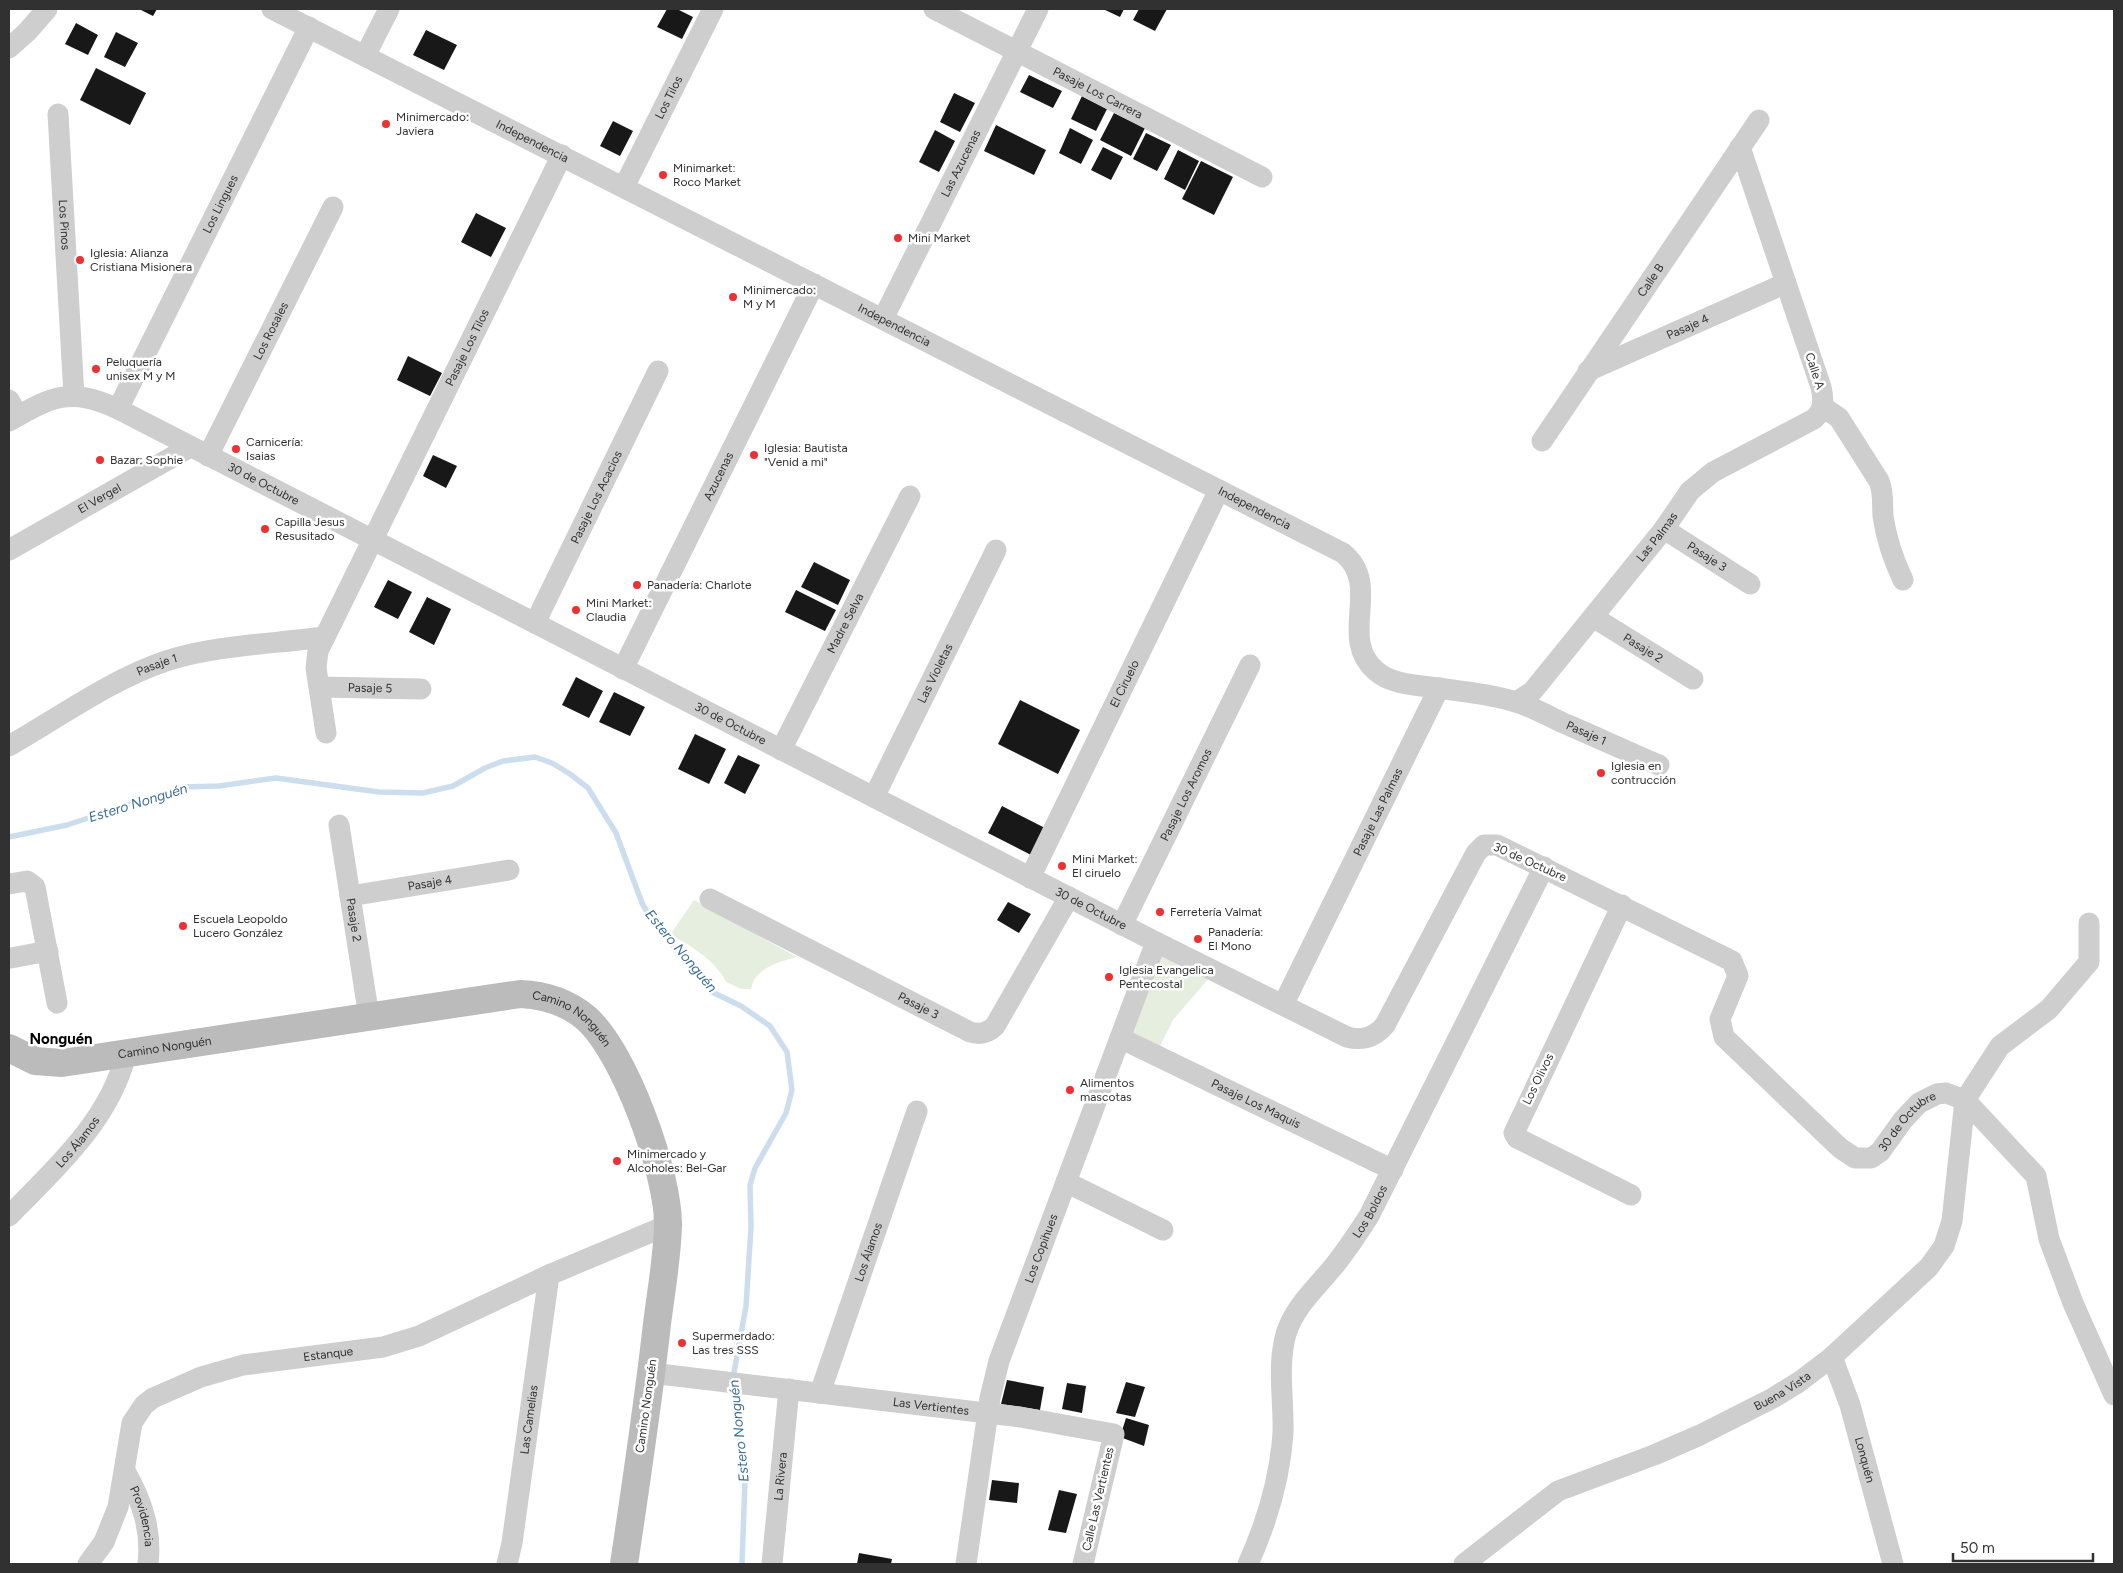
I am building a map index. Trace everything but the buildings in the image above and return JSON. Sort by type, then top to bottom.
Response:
[{"type":"main road","name":"Camino Nonguén","points":[[9,1048],[29,1059],[44,1063],[126,1054],[520,994],[549,998],[576,1010],[597,1030],[605,1041],[631,1093],[649,1137],[660,1172],[668,1225],[651,1373],[624,1564]]},
{"type":"street","points":[[9,48],[36,24],[47,9]]},
{"type":"street","name":"Independencia","points":[[272,9],[1343,553],[1351,560],[1360,575],[1362,591],[1359,636],[1370,664],[1376,671],[1393,680],[1439,688]]},
{"type":"street","points":[[365,56],[389,9]]},
{"type":"street","name":"Los Tilos","points":[[624,187],[713,9]]},
{"type":"street","name":"Pasaje Los Carrera","points":[[934,9],[1262,177]]},
{"type":"street","name":"Las Azucenas","points":[[882,319],[1038,9]]},
{"type":"street","name":"Los Lingues","points":[[118,409],[309,27]]},
{"type":"street","name":"Los Pinos","points":[[58,114],[74,396]]},
{"type":"street","name":"Calle B","points":[[1542,441],[1759,120]]},
{"type":"street","name":"Calle A","points":[[1740,148],[1821,387],[1823,407],[1839,418],[1879,481],[1883,496],[1883,514],[1895,564],[1903,580]]},
{"type":"street","name":"Pasaje Los Tilos","points":[[373,540],[562,155]]},
{"type":"street","name":"Los Rosales","points":[[199,451],[333,207]]},
{"type":"street","name":"Pasaje 4","points":[[1588,371],[1786,283]]},
{"type":"street","name":"Azucenas","points":[[623,669],[814,284]]},
{"type":"street","name":"Pasaje Los Acacios","points":[[534,623],[658,371]]},
{"type":"street","name":"30 de Octubre","points":[[12,412],[50,399],[74,396],[98,400],[118,409],[1030,878],[1347,1037],[1362,1039],[1375,1034],[1385,1025],[1479,848],[1488,844],[1497,845],[1544,867],[1732,961],[1738,976],[1720,1019],[1724,1037],[1840,1148],[1855,1158],[1866,1160],[1876,1156],[1911,1111],[1930,1097],[1946,1093],[1965,1100]]},
{"type":"street","name":"Las Palmas","points":[[1516,702],[1532,692],[1664,529],[1690,492],[1713,472],[1814,419],[1820,414],[1823,407]]},
{"type":"street","name":"El Vergel","points":[[9,550],[199,451]]},
{"type":"street","name":"El Ciruelo","points":[[1030,878],[1219,490]]},
{"type":"street","name":"Madre Selva","points":[[781,750],[910,496]]},
{"type":"street","name":"Pasaje 3","points":[[1664,529],[1750,584]]},
{"type":"street","points":[[326,733],[318,687],[316,659],[324,637],[373,540]]},
{"type":"street","name":"Las Violetas","points":[[874,798],[996,550]]},
{"type":"street","name":"Pasaje 2","points":[[1592,618],[1693,680]]},
{"type":"street","name":"Pasaje 1","points":[[9,746],[129,677],[166,661],[212,651],[324,637]]},
{"type":"street","name":"Pasaje Los Aromos","points":[[1122,925],[1250,666]]},
{"type":"street","name":"Pasaje 5","points":[[318,687],[421,689]]},
{"type":"street","points":[[1439,688],[1516,702]]},
{"type":"street","name":"Pasaje Las Palmas","points":[[1283,1005],[1439,688]]},
{"type":"street","name":"Pasaje 1","points":[[1516,702],[1659,765]]},
{"type":"street","name":"Pasaje 2","points":[[339,825],[369,1017]]},
{"type":"street","name":"Los Boldos","points":[[1248,1564],[1268,1514],[1278,1472],[1283,1431],[1282,1364],[1287,1332],[1302,1304],[1353,1242],[1369,1216],[1544,867]]},
{"type":"street","name":"Pasaje 4","points":[[350,896],[510,870]]},
{"type":"street","points":[[9,884],[27,881],[35,887],[57,1003]]},
{"type":"street","name":"Pasaje 3","points":[[710,899],[970,1032],[980,1034],[991,1030],[995,1026],[1069,897]]},
{"type":"street","name":"Los Olivos","points":[[1622,905],[1514,1134],[1517,1138],[1631,1195]]},
{"type":"street","points":[[2089,923],[2089,962],[2049,1008],[2000,1046],[1965,1100],[2036,1176],[2049,1239],[2073,1303],[2114,1395]]},
{"type":"street","name":"Los Copihues","points":[[966,1564],[987,1414],[999,1361],[1156,942]]},
{"type":"street","points":[[11,958],[48,951]]},
{"type":"street","name":"Pasaje Los Maquis","points":[[1120,1038],[1393,1170]]},
{"type":"street","name":"Los Álamos","points":[[9,1216],[59,1165],[93,1124],[113,1092],[126,1054]]},
{"type":"street","name":"Buena Vista","points":[[1464,1564],[1558,1491],[1654,1456],[1700,1436],[1773,1398],[1811,1374],[1832,1357],[1929,1267],[1944,1246],[1952,1220],[1965,1100]]},
{"type":"street","name":"Los Álamos","points":[[820,1393],[918,1111]]},
{"type":"street","points":[[1066,1182],[1163,1230]]},
{"type":"street","name":"Estanque","points":[[88,1564],[104,1542],[112,1525],[123,1489],[132,1423],[144,1405],[153,1398],[202,1377],[243,1365],[368,1350],[419,1336],[549,1274],[668,1225]]},
{"type":"street","name":"Las Camelias","points":[[507,1564],[512,1543],[549,1274]]},
{"type":"street","name":"Lonquén","points":[[1832,1357],[1850,1405],[1893,1564]]},
{"type":"street","name":"Las Vertientes","points":[[651,1373],[1053,1422],[1114,1434]]},
{"type":"street","name":"La Rivera","points":[[772,1564],[789,1389]]},
{"type":"street","name":"Calle Las Vertientes","points":[[1083,1564],[1114,1434]]},
{"type":"street","name":"Providencia","points":[[125,1471],[145,1515],[150,1549],[148,1564]]},
{"type":"green space","points":[[694,900],[797,957],[775,964],[762,971],[753,982],[751,989],[741,989],[726,982],[716,967],[702,954],[670,935]]},
{"type":"green space","points":[[1157,946],[1209,978],[1173,1020],[1160,1046],[1125,1035]]},
{"type":"waterway","name":"Estero Nonguén","points":[[9,837],[67,825],[182,787],[219,786],[276,778],[379,792],[423,793],[453,786],[485,768],[503,761],[535,757],[552,763],[570,774],[588,788],[616,833],[642,903],[653,922],[712,992],[741,1006],[770,1026],[787,1052],[792,1090],[786,1113],[755,1168],[750,1185],[751,1227],[746,1306],[733,1378]]},
{"type":"waterway","name":"Estero Nonguén","points":[[734,1387],[745,1479],[742,1564]]},
{"type":"place","name":"Minimercado: Javiera","points":[[386,124]]},
{"type":"place","name":"Minimarket: Roco Market","points":[[663,175]]},
{"type":"place","name":"Mini Market","points":[[898,238]]},
{"type":"place","name":"Iglesia: Alianza Cristiana Misionera","points":[[80,260]]},
{"type":"place","name":"Minimercado: M y M","points":[[733,297]]},
{"type":"place","name":"Peluquería unisex M y M","points":[[96,369]]},
{"type":"place","name":"Carnicería: Isaias","points":[[236,449]]},
{"type":"place","name":"Iglesia: Bautista \"Venid a mi\"","points":[[754,455]]},
{"type":"place","name":"Bazar: Sophie","points":[[100,460]]},
{"type":"place","name":"Capilla Jesus Resusitado","points":[[265,529]]},
{"type":"place","name":"Panadería: Charlote","points":[[637,585]]},
{"type":"place","name":"Mini Market: Claudia","points":[[576,610]]},
{"type":"place","name":"Iglesia en contrucción","points":[[1601,773]]},
{"type":"place","name":"Mini Market: El ciruelo","points":[[1062,866]]},
{"type":"place","name":"Ferretería Valmat","points":[[1160,912]]},
{"type":"place","name":"Escuela Leopoldo Lucero González","points":[[183,926]]},
{"type":"place","name":"Panadería: El Mono","points":[[1198,939]]},
{"type":"place","name":"Iglesia Evangelica Pentecostal","points":[[1109,977]]},
{"type":"place","name":"Alimentos mascotas","points":[[1070,1090]]},
{"type":"place","name":"Minimercado y Alcoholes: Bel-Gar","points":[[617,1161]]},
{"type":"place","name":"Supermerdado: Las tres SSS","points":[[682,1343]]},
{"type":"district","name":"Nonguén","points":[[61,1039]]}]
